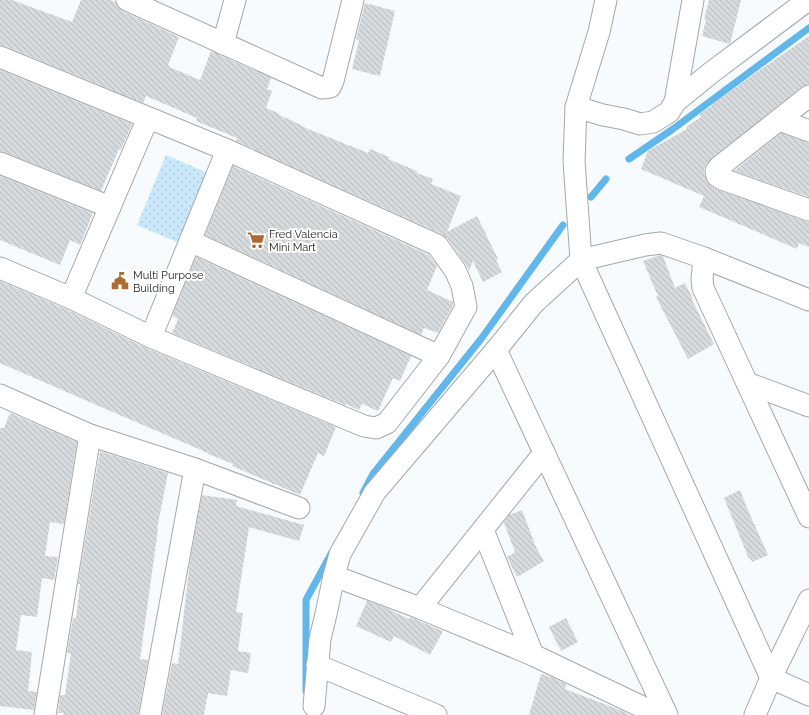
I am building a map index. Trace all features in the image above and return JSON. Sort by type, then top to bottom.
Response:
[{"type":"street","points":[[127,0],[322,88],[330,87],[333,81],[353,0]]},
{"type":"street","points":[[223,44],[235,0]]},
{"type":"street","points":[[606,0],[599,32],[576,107],[574,160],[581,260],[771,678],[809,696]]},
{"type":"street","points":[[676,102],[693,0]]},
{"type":"street","points":[[576,107],[640,124],[652,122],[669,112],[676,102],[793,6],[808,0]]},
{"type":"street","points":[[0,57],[227,150],[437,245],[455,270],[462,286],[466,307],[439,356],[386,423],[376,428],[364,426],[151,337],[71,298],[0,268]]},
{"type":"street","points":[[809,96],[719,167],[716,171],[717,176],[809,210]]},
{"type":"street","points":[[71,298],[148,118]]},
{"type":"street","points":[[779,120],[809,131]]},
{"type":"street","points":[[151,337],[227,150]]},
{"type":"street","points":[[0,163],[110,206]]},
{"type":"street","points":[[190,241],[439,356]]},
{"type":"street","points":[[314,706],[320,639],[340,554],[375,492],[534,304],[581,260],[645,245],[661,243],[704,258],[809,300]]},
{"type":"street","points":[[704,258],[702,288],[809,517]]},
{"type":"street","points":[[496,350],[667,715]]},
{"type":"street","points":[[747,383],[809,406]]},
{"type":"street","points":[[0,395],[90,435],[195,469],[298,508]]},
{"type":"street","points":[[45,715],[90,435]]},
{"type":"street","points":[[420,608],[544,453]]},
{"type":"street","points":[[150,715],[195,469]]},
{"type":"street","points":[[482,530],[534,655]]},
{"type":"street","points":[[334,576],[420,608],[534,655],[659,715]]},
{"type":"street","points":[[755,715],[771,678],[809,600]]},
{"type":"street","points":[[317,665],[436,715]]},
{"type":"shaded area","points":[[166,155],[210,174],[181,244],[137,225]]},
{"type":"building","points":[[0,0],[12,0],[72,22],[81,0],[111,0],[115,2],[122,11],[179,37],[168,65],[169,67],[200,80],[211,51],[271,78],[267,89],[272,91],[266,108],[308,129],[368,153],[370,149],[389,157],[388,159],[433,179],[431,184],[461,196],[447,232],[477,216],[498,259],[496,260],[502,272],[483,282],[473,261],[469,271],[447,238],[442,234],[236,141],[237,138],[196,121],[197,118],[146,96],[143,103],[0,45]]},
{"type":"building","points":[[709,0],[741,0],[730,44],[702,36],[706,20],[704,19]]},
{"type":"building","points":[[365,3],[395,11],[380,76],[352,69],[359,40],[356,39]]},
{"type":"building","points":[[809,36],[809,84],[802,87],[712,158],[706,164],[704,173],[707,183],[718,190],[809,222],[809,247],[799,243],[797,249],[699,207],[704,196],[641,169],[648,151],[687,129],[686,127],[701,117],[699,114]]},
{"type":"building","points":[[0,70],[132,124],[121,150],[119,149],[101,191],[0,151]]},
{"type":"building","points":[[781,133],[809,143],[809,197],[734,171]]},
{"type":"building","points":[[233,166],[429,255],[437,266],[427,290],[453,302],[453,305],[438,333],[424,328],[421,335],[205,235]]},
{"type":"building","points":[[0,176],[93,213],[80,245],[70,240],[60,265],[0,240]]},
{"type":"building","points":[[660,255],[663,256],[675,288],[685,283],[714,344],[688,359],[656,297],[658,296],[643,261]]},
{"type":"building","points":[[196,257],[411,356],[400,381],[393,378],[378,411],[362,404],[359,410],[172,333],[178,319],[172,316]]},
{"type":"building","points":[[0,281],[66,309],[146,348],[336,427],[324,456],[318,453],[300,495],[232,466],[233,464],[208,453],[0,363]]},
{"type":"building","points":[[10,413],[77,442],[64,524],[50,522],[45,556],[58,557],[54,580],[42,578],[37,617],[21,615],[16,650],[32,652],[28,691],[37,692],[34,710],[0,706],[0,428],[4,428]]},
{"type":"building","points":[[100,451],[168,473],[157,529],[140,659],[148,660],[138,715],[63,715],[64,713],[58,713],[60,695],[65,695],[71,653],[67,653],[73,618],[76,618],[80,584],[78,584]]},
{"type":"building","points":[[740,490],[768,555],[752,562],[750,558],[749,559],[724,498]]},
{"type":"building","points":[[202,495],[237,500],[236,506],[304,525],[299,541],[249,527],[236,612],[243,613],[238,651],[251,653],[248,673],[231,670],[227,696],[208,693],[204,715],[162,715],[172,663],[178,664],[190,561]]},
{"type":"building","points":[[522,510],[536,547],[544,561],[517,577],[507,557],[515,552],[504,523],[509,515]]},
{"type":"building","points":[[367,601],[409,619],[410,617],[443,631],[430,655],[394,636],[391,642],[356,626]]},
{"type":"building","points":[[566,618],[578,642],[561,651],[549,627]]},
{"type":"building","points":[[541,674],[566,684],[565,689],[625,712],[628,715],[529,715]]},
{"type":"waterway","points":[[629,159],[673,129],[809,28]]},
{"type":"waterway","points":[[591,197],[606,179]]},
{"type":"waterway","points":[[363,493],[373,474],[481,339],[563,225]]},
{"type":"waterway","points":[[306,691],[306,600],[332,552]]},
{"type":"place","name":"Fred Valencia Mini Mart","points":[[256,240]]},
{"type":"place","name":"Multi Purpose Building","points":[[120,281]]}]
